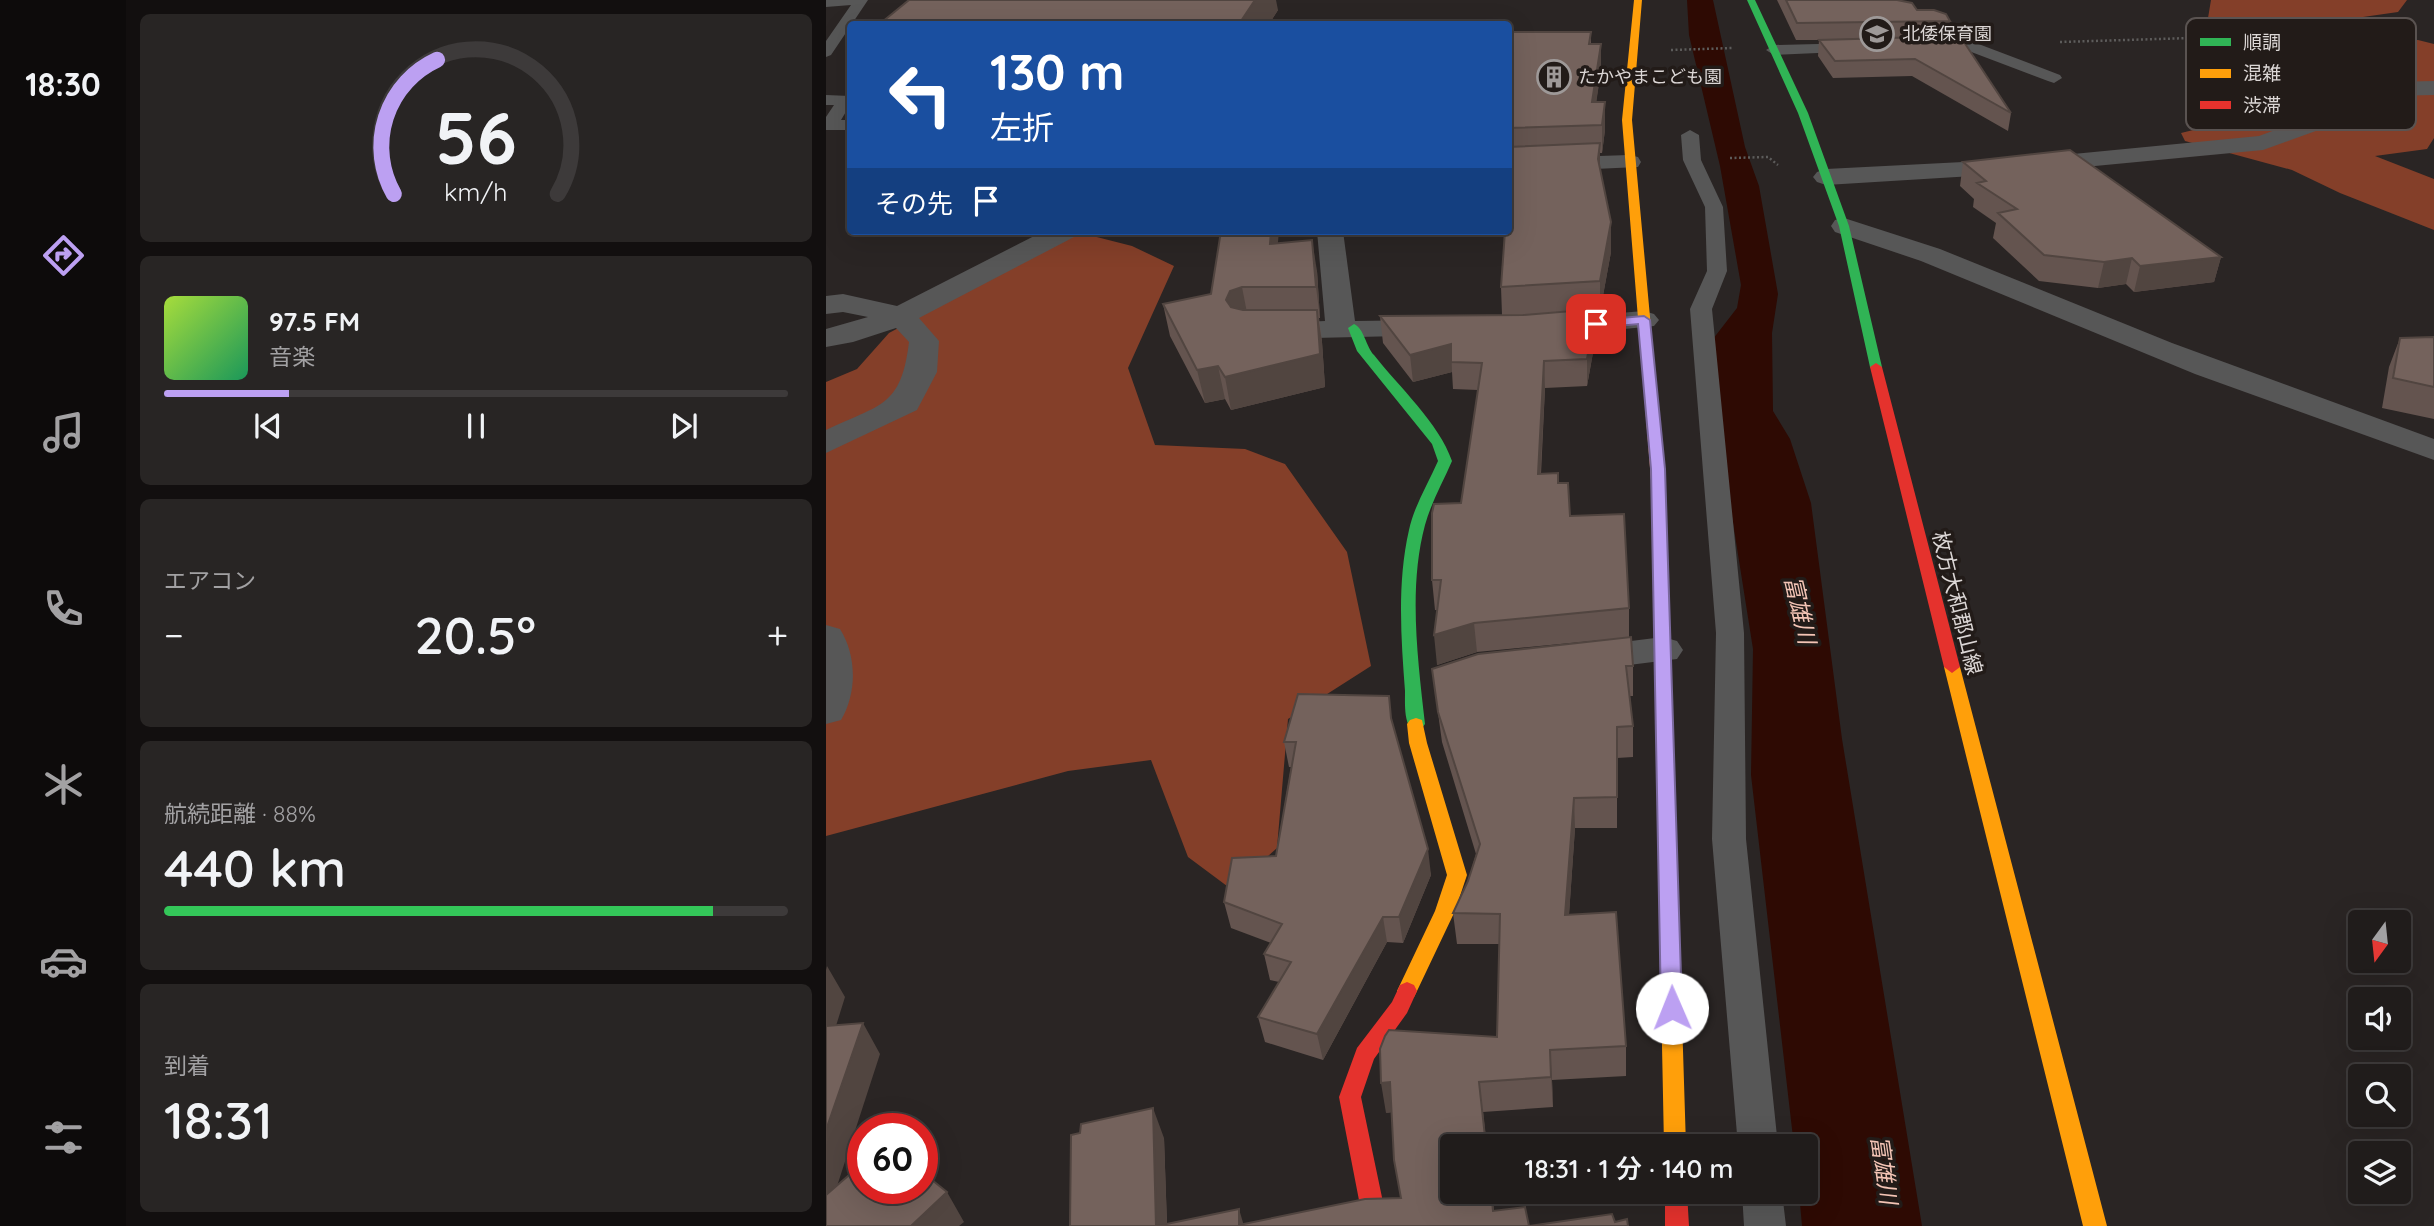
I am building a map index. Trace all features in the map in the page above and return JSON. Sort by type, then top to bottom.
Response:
[{"type":"main road","points":[[1638,0],[1628,120],[1629,162],[1658,469],[1675,1134]]},
{"type":"main road","name":"枚方大和郡山線","points":[[1751,0],[1774,50],[1844,226],[1885,407],[2095,1226]]},
{"type":"main road","points":[[1348,328],[1361,348],[1439,443],[1445,461],[1417,527],[1412,555],[1412,690],[1418,743],[1457,875],[1445,911],[1400,1007],[1365,1055],[1350,1097],[1377,1226]]},
{"type":"main road","points":[[1676,1204],[1677,1226]]},
{"type":"street","points":[[2416,88],[2434,88]]},
{"type":"street","points":[[1826,177],[2094,160],[2250,144],[2296,130]]},
{"type":"street","points":[[1512,166],[1629,162]]},
{"type":"street","points":[[1844,226],[1897,239],[1970,274],[2227,377],[2434,450]]},
{"type":"street","points":[[826,338],[842,336],[901,316],[1057,235]]},
{"type":"street","points":[[1331,235],[1348,328]]},
{"type":"street","points":[[826,305],[843,303],[901,316],[924,341],[921,372],[906,403],[826,443]]},
{"type":"street","points":[[1510,330],[1644,320]]},
{"type":"street","points":[[1250,330],[1455,329]]},
{"type":"street","points":[[826,638],[834,668],[826,710]]},
{"type":"street","points":[[1544,662],[1663,650]]},
{"type":"street","points":[[1412,690],[1451,677]]},
{"type":"lane","points":[[826,3],[858,0]]},
{"type":"lane","points":[[826,52],[858,0]]},
{"type":"lane","points":[[1913,46],[1968,45],[2054,78]]},
{"type":"lane","points":[[1774,50],[1871,47]]},
{"type":"lane","points":[[826,100],[845,100],[829,126],[847,125]]},
{"type":"lane","points":[[1690,135],[1692,160],[1714,206],[1717,271],[1701,309],[1730,633],[1729,839],[1757,1134]]},
{"type":"lane","points":[[1763,1204],[1765,1226]]},
{"type":"path","points":[[2048,43],[2186,38]]},
{"type":"path","points":[[1663,50],[1743,47]]},
{"type":"path","points":[[2276,130],[2278,136]]},
{"type":"shaded area","points":[[2211,0],[2407,0],[2398,12],[2356,18],[2208,18]]},
{"type":"shaded area","points":[[2416,40],[2434,44],[2434,138],[2427,149],[2375,156],[2434,179],[2434,230],[2340,193],[2292,170],[2185,141],[2181,133],[2193,130],[2416,130]]},
{"type":"shaded area","points":[[1071,235],[1089,235],[1132,246],[1174,266],[1128,368],[1155,445],[1245,449],[1285,464],[1347,552],[1371,666],[1288,719],[1277,848],[1231,889],[1188,857],[1151,760],[1068,771],[826,836],[826,382],[857,369],[889,333]]},
{"type":"water","name":"富雄川","points":[[1687,0],[1713,0],[1745,147],[1759,186],[1778,294],[1772,333],[1773,411],[1790,439],[1811,503],[1842,739],[1922,1226],[1802,1226],[1800,1204],[1818,1204],[1818,1134],[1793,1134],[1751,775],[1753,649],[1722,453],[1713,339],[1737,308],[1741,285],[1720,166],[1689,35]]},
{"type":"building","points":[[909,0],[1255,0],[1241,21],[883,21]]},
{"type":"building","points":[[1786,0],[1897,0],[1912,3],[1917,10],[1934,10],[1946,14],[1950,21],[1797,23]]},
{"type":"building","points":[[1512,32],[1591,32],[1589,44],[1601,44],[1592,102],[1605,102],[1602,125],[1512,128]]},
{"type":"building","points":[[1960,36],[2011,113],[1915,59],[1835,61],[1819,40]]},
{"type":"building","points":[[1600,143],[1598,159],[1611,222],[1600,281],[1501,287],[1505,235],[1512,235],[1512,147]]},
{"type":"building","points":[[2070,150],[2221,257],[2140,266],[2132,258],[2104,262],[2044,255],[1998,213],[2017,209],[1977,183],[1986,181],[1963,162]]},
{"type":"building","points":[[1220,235],[1271,235],[1270,244],[1312,240],[1316,287],[1242,287],[1230,291],[1226,300],[1231,307],[1243,310],[1317,310],[1320,354],[1225,377],[1218,366],[1197,370],[1163,304],[1211,294]]},
{"type":"building","points":[[1596,309],[1587,359],[1544,361],[1538,474],[1558,473],[1558,483],[1568,483],[1570,516],[1624,514],[1629,608],[1474,623],[1434,635],[1441,580],[1432,580],[1432,513],[1434,504],[1461,503],[1482,363],[1451,362],[1451,344],[1410,355],[1380,316],[1523,315]]},
{"type":"building","points":[[2434,337],[2434,387],[2393,378],[2400,338]]},
{"type":"building","points":[[1631,637],[1633,666],[1626,666],[1633,726],[1617,727],[1617,797],[1574,798],[1565,915],[1616,912],[1626,1046],[1550,1050],[1551,1077],[1479,1082],[1485,1134],[1440,1134],[1440,1204],[1492,1204],[1493,1211],[1525,1207],[1529,1226],[1157,1226],[1239,1209],[1239,1225],[1365,1199],[1401,1198],[1394,1160],[1390,1082],[1381,1083],[1380,1049],[1385,1036],[1389,1030],[1497,1037],[1500,914],[1453,913],[1468,881],[1480,844],[1438,712],[1432,669],[1478,654]]},
{"type":"building","points":[[1298,694],[1389,696],[1391,718],[1428,849],[1399,917],[1383,917],[1317,1034],[1258,1017],[1291,962],[1264,954],[1282,924],[1224,902],[1232,858],[1276,856],[1296,742],[1284,742]]},
{"type":"building","points":[[863,1023],[826,1130],[826,1026]]},
{"type":"building","points":[[1153,1108],[1156,1226],[1070,1226],[1071,1135],[1080,1133],[1081,1124]]},
{"type":"building","points":[[847,1177],[847,1204],[934,1204],[911,1226],[826,1226],[826,1195]]},
{"type":"building","points":[[938,1185],[947,1192],[938,1200]]},
{"type":"building","points":[[1612,1214],[1615,1222],[1627,1219],[1628,1226],[1529,1226]]},
{"type":"traffic: fast","points":[[1751,0],[1803,113],[1844,226],[1876,367]]},
{"type":"traffic: fast","points":[[1354,328],[1361,348],[1439,443],[1445,461],[1421,513],[1413,551],[1410,626],[1416,724]]},
{"type":"traffic: fast","points":[[1659,492],[1666,795]]},
{"type":"traffic: slow","points":[[1638,0],[1627,120],[1659,492]]},
{"type":"traffic: slow","points":[[1952,667],[2095,1226]]},
{"type":"traffic: slow","points":[[1407,991],[1445,911],[1457,875],[1418,743],[1416,724]]},
{"type":"traffic: slow","points":[[1666,795],[1675,1134]]},
{"type":"traffic: jam","points":[[1876,367],[1952,667]]},
{"type":"traffic: jam","points":[[1376,1226],[1350,1097],[1365,1055],[1400,1007],[1407,991]]},
{"type":"traffic: jam","points":[[1676,1204],[1677,1226]]},
{"type":"place","name":"北倭保育園","points":[[1877,34]]},
{"type":"place","name":"たかやまこども園","points":[[1554,77]]},
{"type":"route","points":[[1596,324],[1644,320],[1658,469],[1672,1008]]}]
